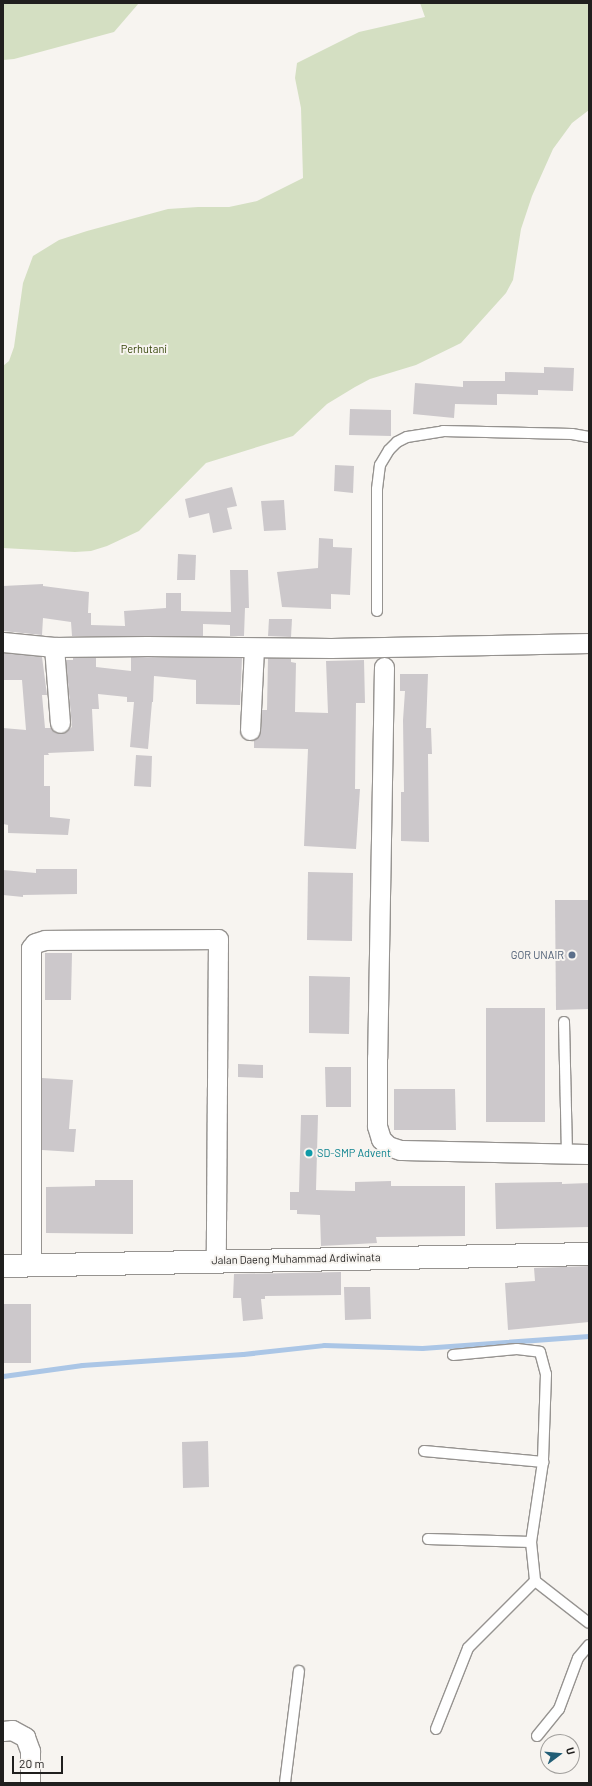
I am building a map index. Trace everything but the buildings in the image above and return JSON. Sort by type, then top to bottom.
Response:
[{"type":"main road","name":"Jalan Daeng Muhammad Ardiwinata","points":[[3,1266],[589,1254]]},
{"type":"street","points":[[3,642],[54,647],[147,646],[254,648],[589,643]]},
{"type":"street","points":[[54,647],[60,723]]},
{"type":"street","points":[[250,730],[254,648]]},
{"type":"street","points":[[384,667],[377,1058],[377,1126],[381,1138],[388,1146],[400,1150],[589,1154]]},
{"type":"street","points":[[31,1265],[31,948],[35,942],[45,940],[218,939],[216,1262]]},
{"type":"street","points":[[3,1730],[12,1730],[25,1737],[30,1752],[30,1783]]},
{"type":"lane","points":[[378,611],[377,489],[380,465],[389,450],[397,442],[408,437],[443,431],[572,434],[589,436]]},
{"type":"lane","points":[[564,1022],[567,1154]]},
{"type":"lane","points":[[453,1355],[517,1349],[540,1352],[546,1374],[543,1462],[531,1542],[535,1581],[589,1623]]},
{"type":"lane","points":[[424,1451],[543,1462]]},
{"type":"lane","points":[[428,1539],[531,1542]]},
{"type":"lane","points":[[436,1729],[468,1648],[535,1581]]},
{"type":"lane","points":[[537,1736],[559,1709],[578,1658],[589,1645]]},
{"type":"lane","points":[[285,1783],[299,1671]]},
{"type":"green space","points":[[3,3],[139,3],[114,32],[14,59],[3,60]]},
{"type":"green space","name":"Perhutani","points":[[420,3],[589,3],[589,110],[572,123],[553,149],[532,196],[521,229],[513,280],[506,293],[461,343],[416,365],[370,379],[355,387],[327,404],[293,436],[206,463],[139,531],[107,546],[91,551],[75,552],[3,548],[3,366],[9,361],[14,347],[23,283],[33,256],[59,240],[168,209],[229,207],[257,201],[303,178],[301,108],[295,78],[297,63],[359,32],[425,17]]},
{"type":"waterway","points":[[3,1376],[82,1365],[243,1354],[324,1345],[422,1348],[589,1336]]},
{"type":"place","name":"GOR UNAIR","points":[[572,955]]},
{"type":"place","name":"SD-SMP Advent","points":[[309,1153]]}]
